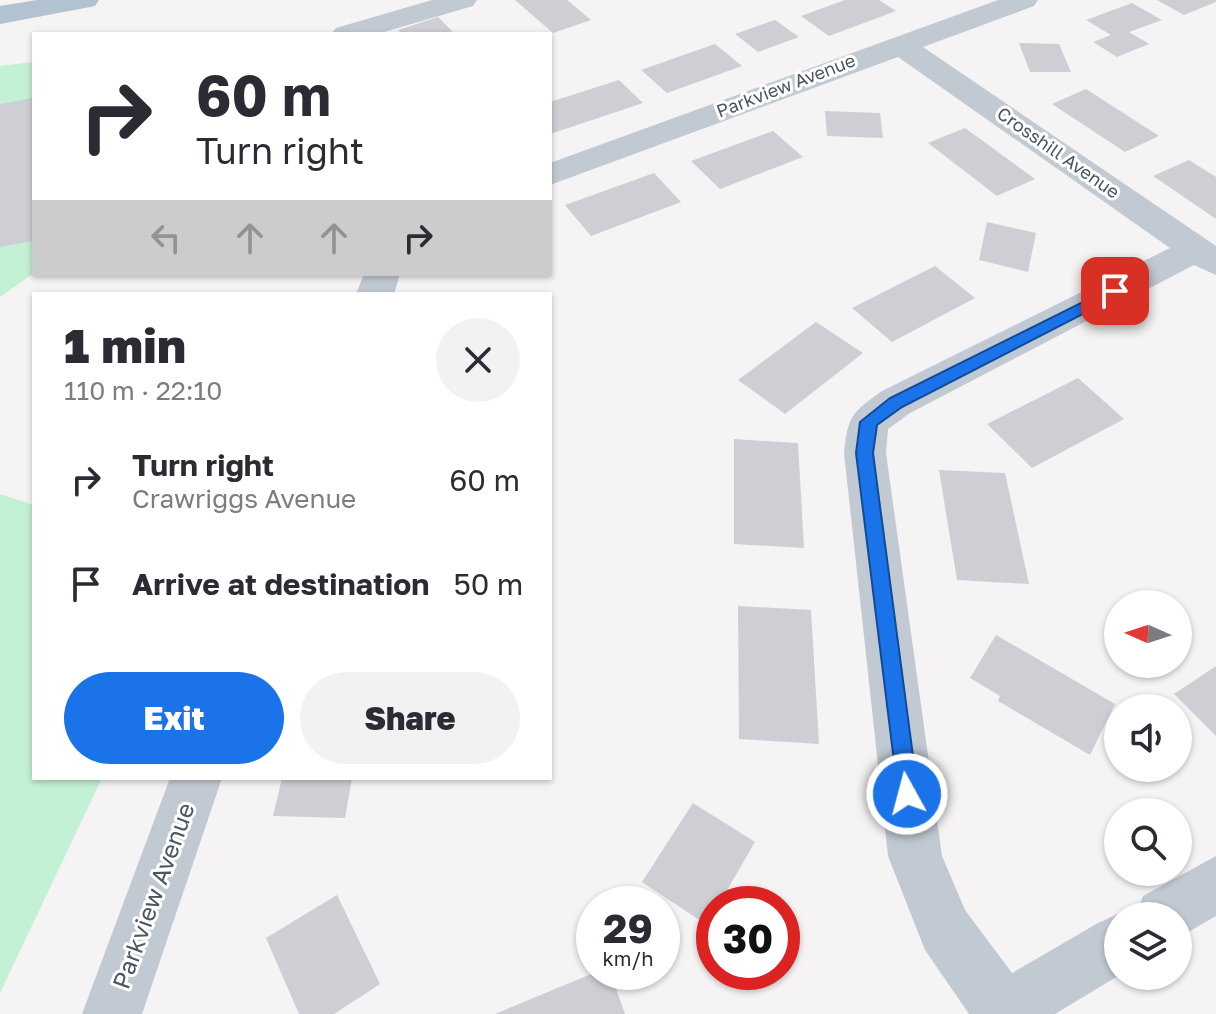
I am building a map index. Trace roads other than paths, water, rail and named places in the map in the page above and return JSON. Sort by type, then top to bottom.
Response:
[{"type":"main road","points":[[0,15],[85,0]]},
{"type":"street","points":[[353,32],[463,0]]},
{"type":"street","name":"Parkview Avenue","points":[[552,174],[1024,0]]},
{"type":"street","name":"Crosshill Avenue","points":[[899,44],[1206,256]]},
{"type":"street","points":[[1104,951],[1001,1013],[945,930],[915,856],[865,453],[868,422],[896,402],[1206,256]]},
{"type":"street","name":"Parkview Avenue","points":[[112,1014],[195,780]]},
{"type":"street","points":[[1186,902],[1216,884]]}]
